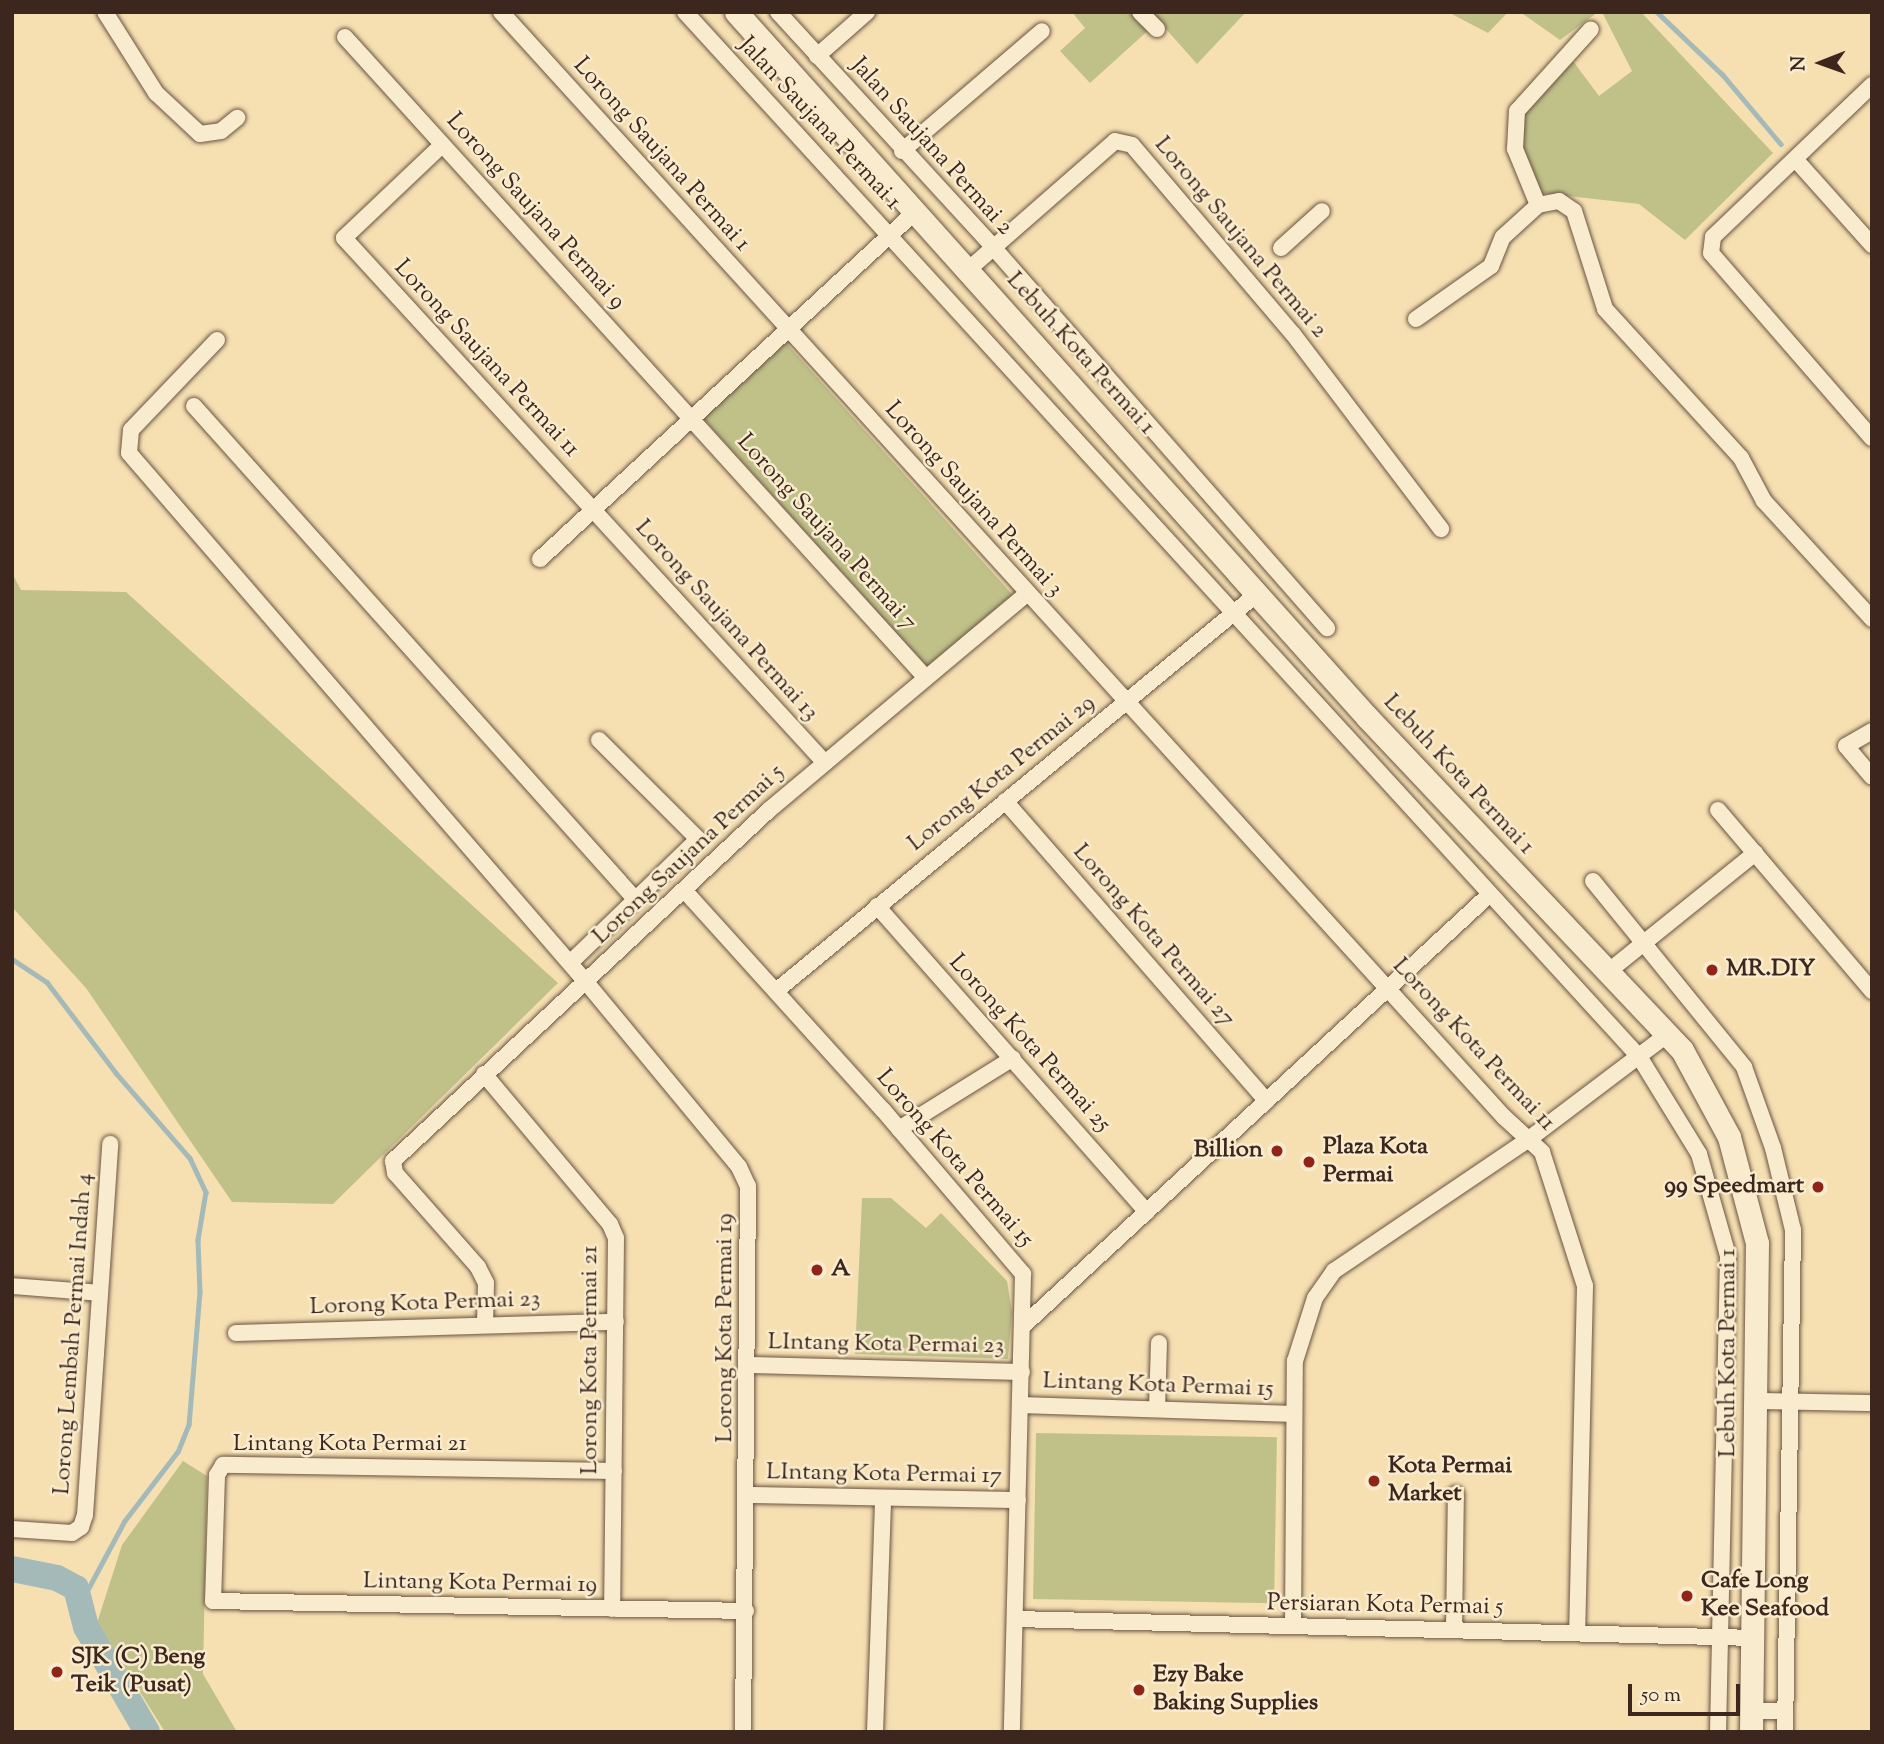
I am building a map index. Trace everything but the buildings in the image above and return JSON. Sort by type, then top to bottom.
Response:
[{"type":"street","points":[[105,12],[156,93],[200,134],[220,131],[237,118]]},
{"type":"street","name":"Lorong Saujana Permai 1","points":[[501,12],[788,328]]},
{"type":"street","name":"Jalan Saujana Permai 1","points":[[685,12],[891,235]]},
{"type":"street","name":"Lebuh Kota Permai 1","points":[[736,12],[969,269],[1367,717],[1682,1050],[1729,1138],[1757,1242],[1751,1721]]},
{"type":"street","name":"Jalan Saujana Permai 2","points":[[778,12],[902,151],[993,247],[1327,628]]},
{"type":"street","points":[[817,56],[867,12]]},
{"type":"street","points":[[1140,12],[1157,29]]},
{"type":"street","points":[[1538,205],[1515,149],[1517,111],[1591,29]]},
{"type":"street","points":[[902,151],[1042,31]]},
{"type":"street","name":"Lorong Saujana Permai 9","points":[[345,37],[692,418]]},
{"type":"street","points":[[1872,85],[1713,237],[1711,253],[1872,438]]},
{"type":"street","name":"Lorong Saujana Permai 2","points":[[969,269],[1115,142],[1132,145],[1293,334],[1441,529]]},
{"type":"street","name":"Lorong Saujana Permai 11","points":[[442,145],[344,238],[594,510]]},
{"type":"street","points":[[1796,160],[1872,246]]},
{"type":"street","points":[[1416,319],[1491,266],[1503,237],[1538,205],[1559,201],[1574,211],[1605,309],[1741,458],[1764,501],[1872,619]]},
{"type":"street","points":[[540,559],[916,211]]},
{"type":"street","points":[[1281,248],[1322,211]]},
{"type":"street","name":"Lebuh Kota Permai 1","points":[[891,235],[1640,1058],[1699,1154],[1728,1256],[1718,1732]]},
{"type":"street","name":"Lorong Saujana Permai 3","points":[[788,328],[1026,594],[1127,701]]},
{"type":"street","name":"Lorong Kota Permai 19","points":[[217,340],[131,429],[129,453],[586,982],[739,1167],[748,1186],[750,1365],[743,1732]]},
{"type":"street","points":[[194,406],[635,900]]},
{"type":"street","name":"Lorong Saujana Permai 7","points":[[692,418],[926,678]]},
{"type":"street","name":"Lorong Saujana Permai 13","points":[[594,510],[825,763]]},
{"type":"street","name":"Lorong Kota Permai 29","points":[[775,991],[1258,593]]},
{"type":"street","name":"Lorong Saujana Permai 5","points":[[485,1324],[486,1283],[478,1267],[395,1173],[393,1161],[484,1074],[825,763],[1026,594]]},
{"type":"street","name":"Lorong Kota Permai 11","points":[[1127,701],[1388,988],[1530,1139],[1550,1165],[1586,1286],[1577,1633]]},
{"type":"street","points":[[1872,731],[1846,746],[1872,777]]},
{"type":"street","points":[[569,963],[698,839],[599,740]]},
{"type":"street","name":"Lorong Kota Permai 27","points":[[1005,801],[1267,1101]]},
{"type":"street","points":[[1718,810],[1867,971],[1872,991]]},
{"type":"street","points":[[1609,971],[1755,853]]},
{"type":"street","points":[[1593,881],[1744,1067],[1773,1149],[1793,1230],[1785,1732]]},
{"type":"street","name":"Lorong Kota Permai 15","points":[[684,890],[899,1129],[1023,1274],[1012,1732]]},
{"type":"street","points":[[1023,1326],[1489,895]]},
{"type":"street","name":"Lorong Kota Permai 25","points":[[877,906],[1147,1212]]},
{"type":"street","points":[[1293,1626],[1297,1352],[1315,1298],[1334,1271],[1530,1139],[1640,1058],[1668,1034]]},
{"type":"street","points":[[899,1129],[1013,1058]]},
{"type":"street","name":"Lorong Kota Permai 21","points":[[484,1074],[610,1224],[616,1238],[612,1609]]},
{"type":"street","name":"Lorong Lembah Permai Indah 4","points":[[12,1530],[72,1533],[81,1527],[110,1144]]},
{"type":"street","points":[[12,1286],[100,1293]]},
{"type":"street","name":"Lorong Kota Permai 23","points":[[236,1333],[616,1322]]},
{"type":"street","points":[[1157,1409],[1159,1343]]},
{"type":"street","name":"LIntang Kota Permai 23","points":[[750,1365],[1022,1371]]},
{"type":"street","points":[[1755,1401],[1872,1403]]},
{"type":"street","name":"Lintang Kota Permai 15","points":[[1021,1405],[1294,1414]]},
{"type":"street","name":"Lintang Kota Permai 21","points":[[212,1601],[217,1475],[223,1465],[614,1471]]},
{"type":"street","points":[[1454,1630],[1456,1494]]},
{"type":"street","name":"LIntang Kota Permai 17","points":[[748,1495],[1018,1500]]},
{"type":"street","points":[[875,1732],[883,1497]]},
{"type":"street","name":"Lintang Kota Permai 19","points":[[212,1601],[746,1611]]},
{"type":"street","name":"Persiaran Kota Permai 5","points":[[1015,1619],[1752,1638]]},
{"type":"street","points":[[1751,1721],[1785,1712]]},
{"type":"green space","points":[[1072,12],[1246,12],[1197,64],[1166,29],[1152,27],[1090,83],[1060,51],[1085,28]]},
{"type":"green space","points":[[1448,12],[1508,12],[1488,33]]},
{"type":"green space","points":[[1520,12],[1598,12],[1560,40]]},
{"type":"green space","points":[[1602,12],[1641,12],[1773,153],[1685,240],[1639,204],[1541,193],[1522,147],[1522,116],[1573,61],[1599,96],[1632,71]]},
{"type":"green space","points":[[786,343],[1017,599],[934,674],[703,418]]},
{"type":"green space","points":[[12,573],[21,590],[126,592],[558,983],[333,1204],[232,1202],[86,988],[12,907]]},
{"type":"green space","points":[[862,1198],[891,1198],[926,1228],[941,1213],[1007,1281],[1012,1312],[1008,1359],[855,1354]]},
{"type":"green space","points":[[1036,1433],[1277,1437],[1274,1603],[1033,1599]]},
{"type":"green space","points":[[183,1461],[207,1476],[203,1674],[237,1732],[165,1732],[97,1623],[122,1545]]},
{"type":"waterway","points":[[1657,12],[1723,75],[1781,144]]},
{"type":"waterway","points":[[12,959],[47,982],[116,1073],[190,1158],[206,1192],[198,1240],[200,1292],[189,1425],[178,1452],[125,1521],[80,1605]]},
{"type":"waterway","points":[[12,1569],[57,1578],[76,1588],[86,1627],[147,1732]]},
{"type":"place","name":"MR.DIY","points":[[1712,970]]},
{"type":"place","name":"Billion","points":[[1277,1151]]},
{"type":"place","name":"Plaza Kota Permai","points":[[1309,1162]]},
{"type":"place","name":"99 Speedmart","points":[[1818,1187]]},
{"type":"place","name":"A","points":[[817,1270]]},
{"type":"place","name":"Kota Permai Market","points":[[1374,1481]]},
{"type":"place","name":"Cafe Long Kee Seafood","points":[[1687,1596]]},
{"type":"place","name":"SJK (C) Beng Teik (Pusat)","points":[[57,1672]]},
{"type":"place","name":"Ezy Bake Baking Supplies","points":[[1139,1690]]}]
